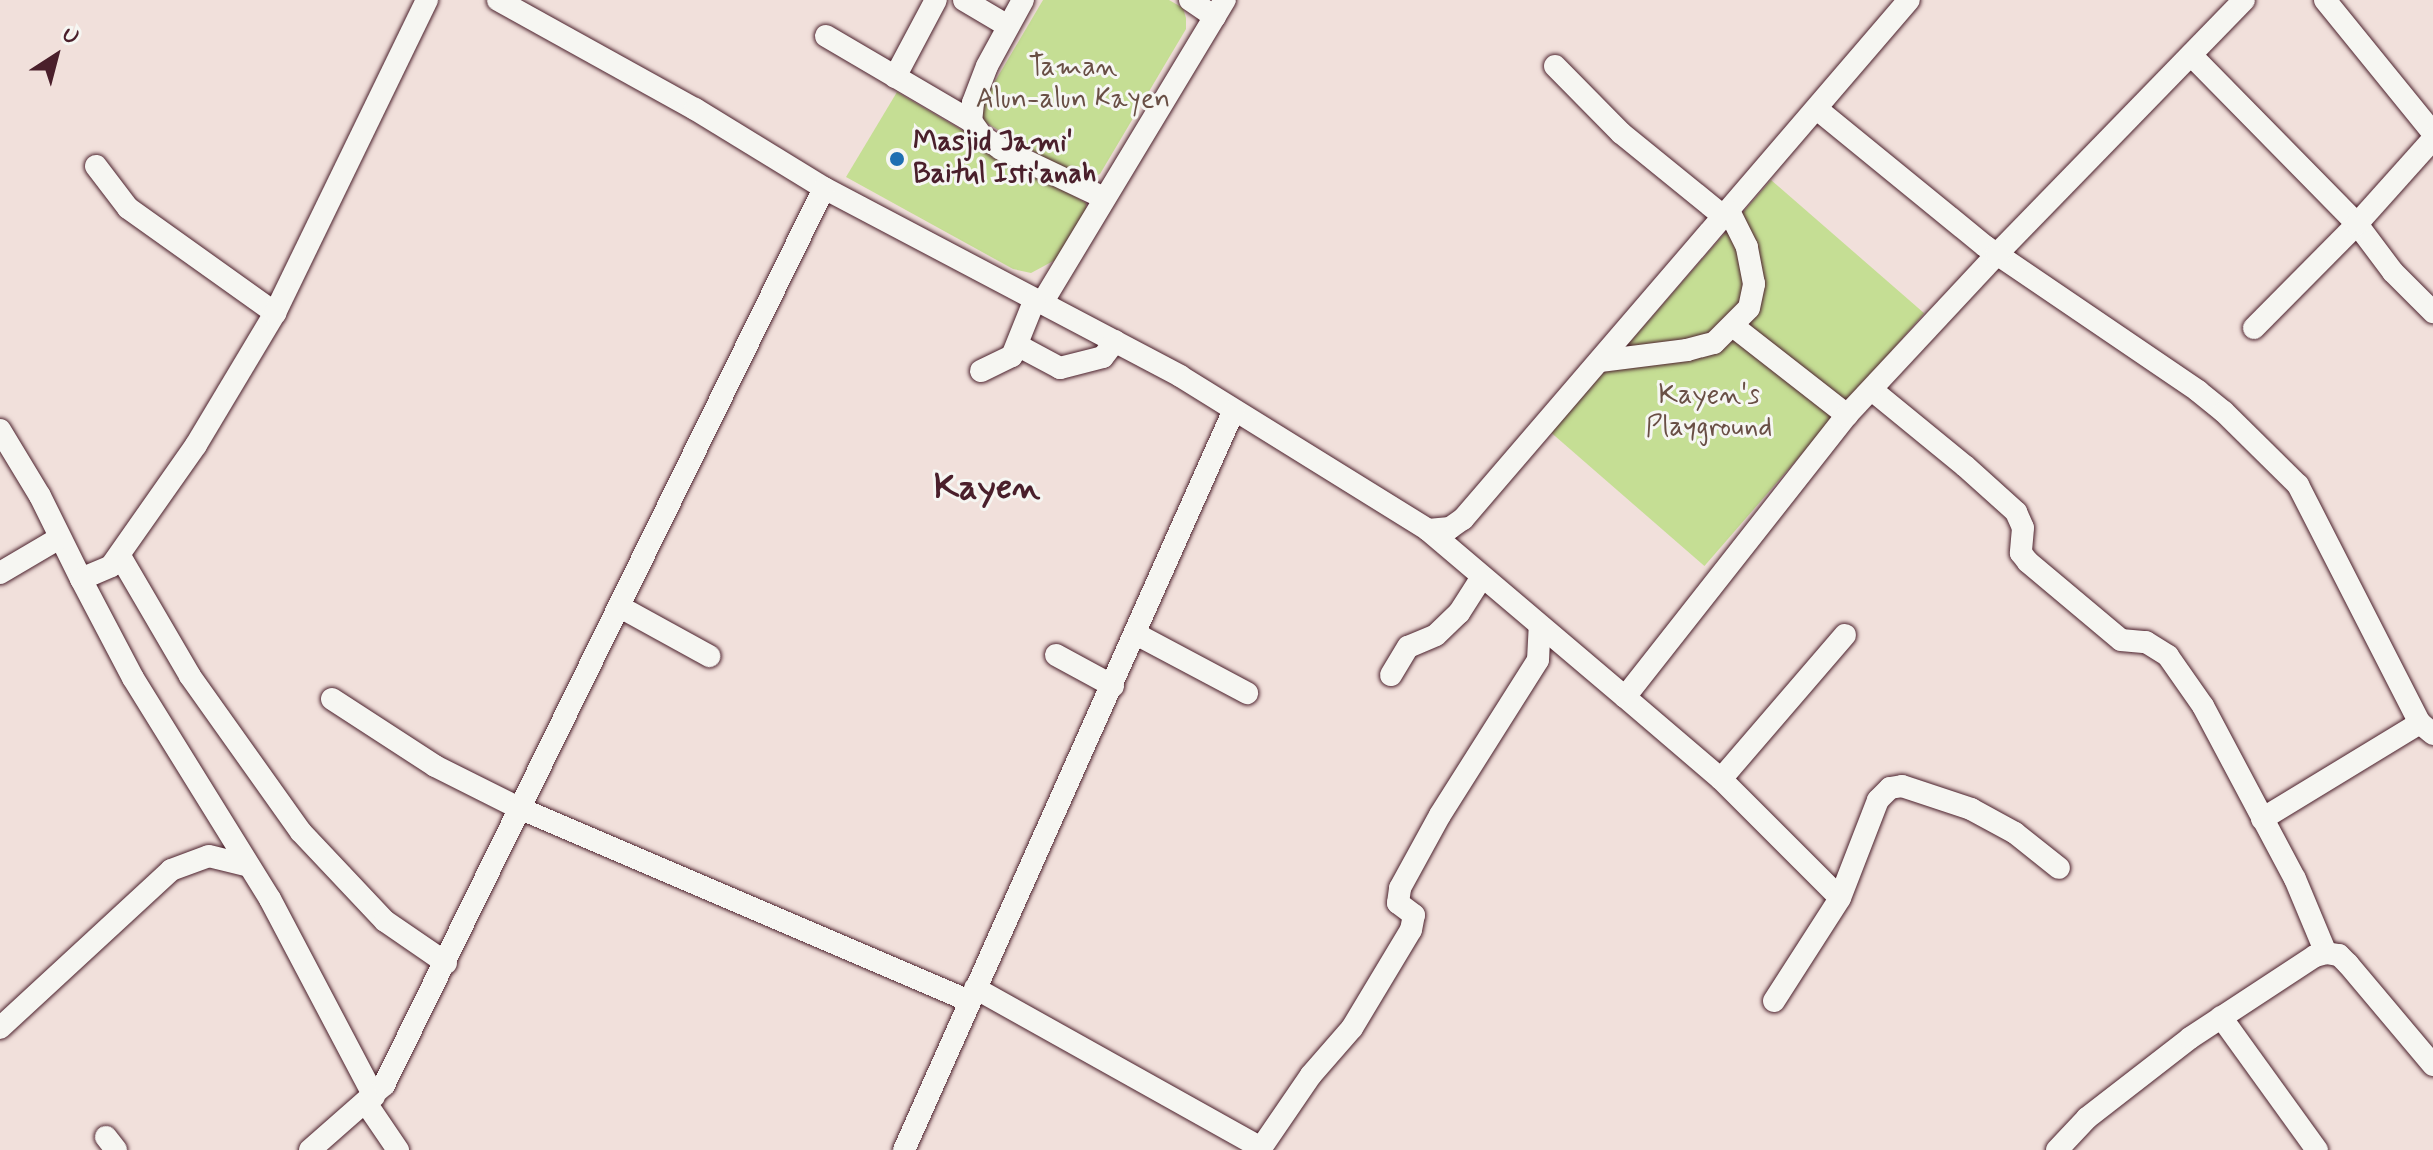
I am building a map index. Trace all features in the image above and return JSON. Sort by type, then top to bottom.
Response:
[{"type":"street","points":[[101,569],[196,445],[275,313],[427,0]]},
{"type":"street","points":[[498,0],[695,109],[824,188],[1115,341],[1234,410],[1428,530],[1721,779],[1840,898]]},
{"type":"street","points":[[895,77],[936,0]]},
{"type":"street","points":[[964,0],[1008,26]]},
{"type":"street","points":[[971,121],[973,103],[987,66],[1023,0]]},
{"type":"street","points":[[981,371],[1002,364],[1012,356],[1039,301],[1220,9],[1190,0]]},
{"type":"street","points":[[1428,530],[1450,528],[1463,519],[1909,0]]},
{"type":"street","points":[[1625,697],[1847,415],[1997,254],[2244,0]]},
{"type":"street","points":[[2254,328],[2357,224],[2433,136],[2325,0]]},
{"type":"street","points":[[826,36],[971,121],[982,136],[1001,149],[1104,198]]},
{"type":"street","points":[[2191,55],[2357,224],[2393,272],[2433,312]]},
{"type":"street","points":[[1555,66],[1621,133],[1726,214],[1747,247],[1754,284],[1749,308],[1714,343],[1600,361]]},
{"type":"street","points":[[1817,109],[1997,254],[2198,391],[2224,412],[2298,485],[2426,729],[2262,819]]},
{"type":"street","points":[[96,166],[128,208],[275,313]]},
{"type":"street","points":[[310,1150],[379,1088],[446,963],[824,188]]},
{"type":"street","points":[[1733,326],[1847,415]]},
{"type":"street","points":[[1017,345],[1060,368],[1103,357],[1115,341]]},
{"type":"street","points":[[1872,390],[2016,512],[2023,528],[2021,553],[2028,562],[2121,640],[2146,642],[2168,656],[2203,706],[2295,879],[2326,953]]},
{"type":"street","points":[[904,1150],[1234,410]]},
{"type":"street","points":[[0,430],[40,496],[58,539],[101,569],[190,676],[301,832],[385,921],[446,963]]},
{"type":"street","points":[[0,573],[58,539]]},
{"type":"street","points":[[101,569],[133,678],[249,866],[379,1088],[398,1150]]},
{"type":"street","points":[[1391,675],[1408,647],[1436,635],[1459,613],[1482,577]]},
{"type":"street","points":[[620,607],[709,656]]},
{"type":"street","points":[[332,699],[435,766],[519,808],[972,995],[1262,1149],[1311,1075],[1352,1028],[1411,930],[1414,915],[1398,903],[1400,888],[1440,815],[1538,660],[1540,626]]},
{"type":"street","points":[[1136,634],[1247,693]]},
{"type":"street","points":[[1721,779],[1845,635]]},
{"type":"street","points":[[1056,655],[1113,686]]},
{"type":"street","points":[[1774,1001],[1840,898],[1878,800],[1890,788],[1902,786],[1971,809],[2015,833],[2059,868]]},
{"type":"street","points":[[0,1028],[171,870],[209,856],[249,866]]},
{"type":"street","points":[[2057,1150],[2087,1118],[2221,1017],[2315,956],[2326,953],[2339,955],[2348,964],[2433,1065]]},
{"type":"street","points":[[2221,1017],[2317,1150]]},
{"type":"green space","name":"Taman Alun-alun Kayen","points":[[1043,0],[1169,0],[1183,8],[1186,18],[1186,29],[1100,174],[1091,178],[1081,180],[985,122],[982,114],[981,105]]},
{"type":"green space","points":[[897,92],[1086,203],[1086,213],[1057,259],[1031,273],[1013,269],[846,177]]},
{"type":"green space","name":"Kayen's Playground","points":[[1771,180],[1924,313],[1704,566],[1551,433]]},
{"type":"place","name":"Masjid Jami' Baitul Isti'anah","points":[[897,159]]},
{"type":"district","name":"Kayen","points":[[987,489]]}]
